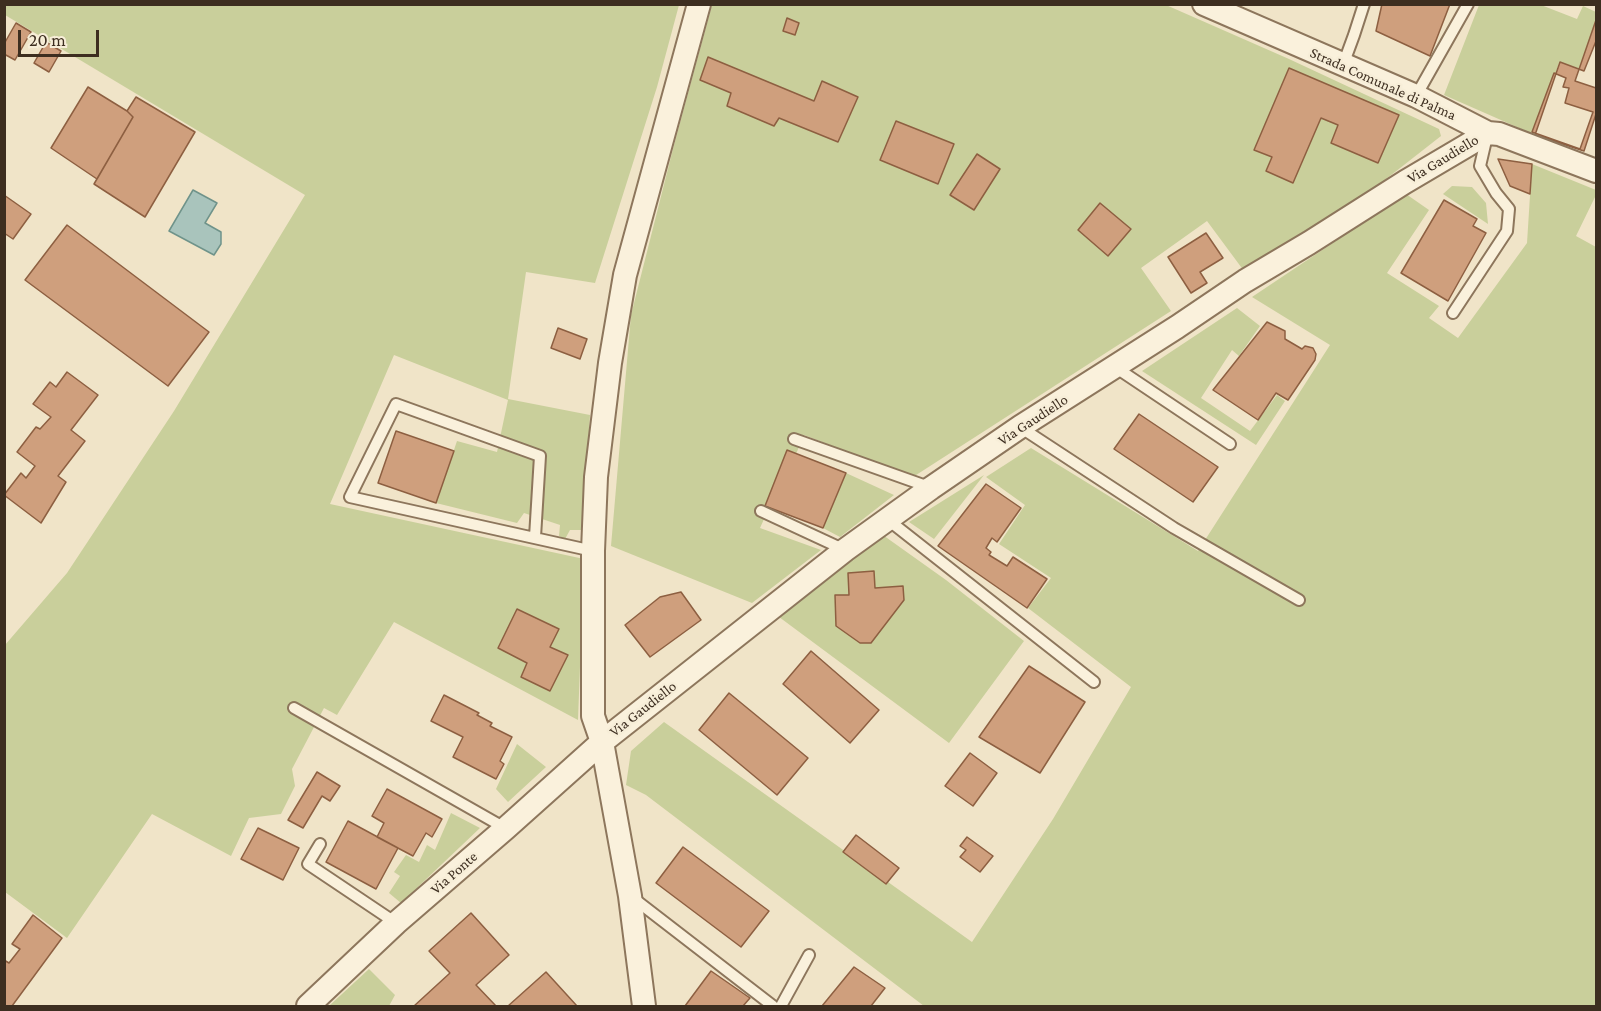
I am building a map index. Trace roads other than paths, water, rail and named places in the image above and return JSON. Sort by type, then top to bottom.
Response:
[{"type":"street","points":[[644,1006],[630,896],[602,742],[593,716],[593,551],[596,477],[610,363],[625,275],[699,4]]},
{"type":"street","name":"Strada Comunale di Palma","points":[[1204,4],[1416,96],[1488,133],[1499,134],[1596,171]]},
{"type":"street","name":"Via Gaudiello","points":[[602,742],[845,550],[931,488],[1020,427],[1245,281],[1488,133]]},
{"type":"street","name":"Via Ponte","points":[[308,1006],[396,922],[602,742]]},
{"type":"lane","points":[[1343,65],[1364,4]]},
{"type":"lane","points":[[1416,96],[1468,4]]},
{"type":"lane","points":[[1454,313],[1507,231],[1509,209],[1496,193],[1480,166],[1488,133]]},
{"type":"lane","points":[[1115,367],[1230,444]]},
{"type":"lane","points":[[535,537],[540,456],[396,404],[350,497],[593,551]]},
{"type":"lane","points":[[1020,427],[1174,528],[1299,600]]},
{"type":"lane","points":[[794,439],[931,488]]},
{"type":"lane","points":[[761,511],[845,550]]},
{"type":"lane","points":[[887,519],[1094,682]]},
{"type":"lane","points":[[294,708],[506,828]]},
{"type":"lane","points":[[320,844],[308,864],[396,922]]},
{"type":"lane","points":[[630,896],[773,1006]]},
{"type":"lane","points":[[781,1006],[809,955]]},
{"type":"water","points":[[193,190],[217,203],[205,223],[221,232],[221,244],[214,255],[169,231]]}]
